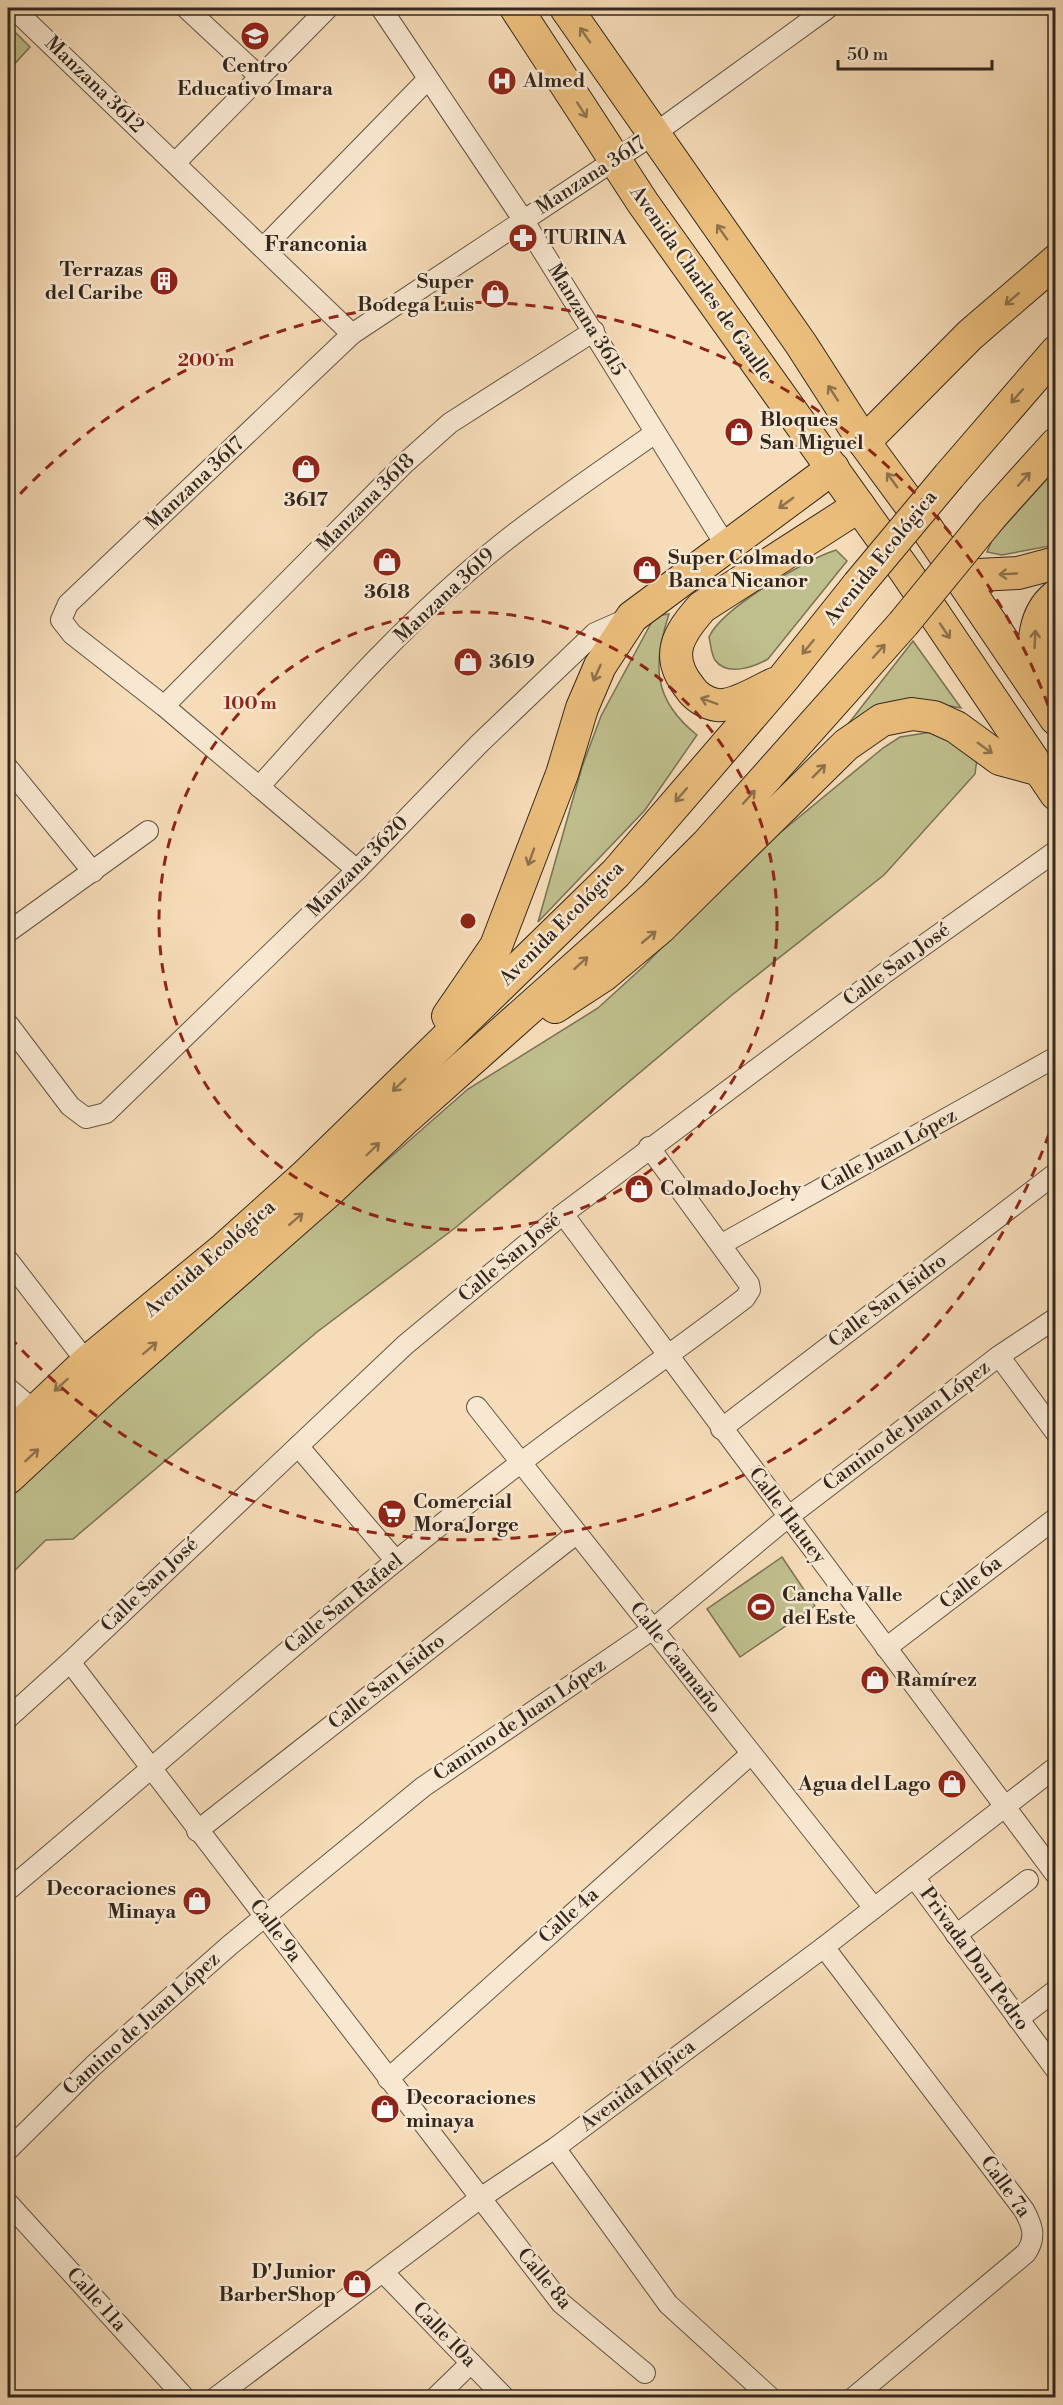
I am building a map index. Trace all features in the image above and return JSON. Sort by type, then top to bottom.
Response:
[{"type":"main road","name":"Avenida Charles de Gaulle","points":[[516,8],[614,160],[833,468],[1056,794]]},
{"type":"main road","points":[[566,8],[801,344],[864,442],[1056,719]]},
{"type":"main road","points":[[864,442],[970,335],[1056,261]]},
{"type":"main road","name":"Avenida Ecológica","points":[[8,1437],[87,1362],[225,1248],[429,1057],[616,873],[783,680],[858,585],[1056,352]]},
{"type":"main road","name":"Avenida Ecológica","points":[[8,1478],[106,1387],[331,1190],[405,1118],[653,898],[708,843],[903,624],[993,514],[1056,444]]},
{"type":"main road","points":[[429,1057],[445,1020],[496,946],[562,774],[582,708],[600,666],[632,617],[833,468]]},
{"type":"main road","points":[[783,680],[737,701],[717,705],[695,696],[679,675],[675,650],[682,630],[702,607],[859,506]]},
{"type":"main road","points":[[959,576],[1018,573],[1056,563]]},
{"type":"main road","points":[[1035,688],[1034,633],[1039,615],[1056,596]]},
{"type":"main road","points":[[513,1024],[559,1006],[604,975],[660,928],[846,745],[882,720],[912,714],[934,717],[956,727],[1000,759],[1037,769]]},
{"type":"street","name":"Manzana 3612","points":[[13,8],[352,334]]},
{"type":"street","points":[[186,8],[260,77]]},
{"type":"street","points":[[176,163],[328,8]]},
{"type":"street","name":"Manzana 3615","points":[[381,8],[524,221],[726,546]]},
{"type":"street","name":"Manzana 3617","points":[[357,870],[164,706],[72,634],[61,620],[68,604],[352,334],[654,134],[828,8]]},
{"type":"street","points":[[264,248],[428,79]]},
{"type":"street","name":"Manzana 3618","points":[[164,706],[404,464],[450,423],[594,331]]},
{"type":"street","name":"Manzana 3619","points":[[259,787],[352,683],[441,596],[499,546],[655,433]]},
{"type":"street","name":"Manzana 3620","points":[[8,1024],[70,1106],[86,1118],[106,1113],[357,870],[479,744],[595,633],[632,617]]},
{"type":"street","points":[[8,768],[93,872]]},
{"type":"street","points":[[8,932],[148,831]]},
{"type":"street","name":"Calle San José","points":[[8,1718],[405,1345],[563,1214],[649,1147],[888,970],[1056,851]]},
{"type":"street","name":"Calle Juan López","points":[[722,1244],[1055,1059]]},
{"type":"street","points":[[649,1147],[722,1244]]},
{"type":"street","name":"Calle San Isidro","points":[[721,1428],[1056,1173]]},
{"type":"street","name":"Calle Hatuey","points":[[563,1214],[668,1358],[1056,1875]]},
{"type":"street","name":"Calle San Rafael","points":[[8,1890],[277,1659],[396,1561],[520,1463],[668,1358],[746,1298],[750,1290],[749,1284],[722,1244]]},
{"type":"street","points":[[8,1260],[106,1387]]},
{"type":"street","name":"Camino de Juan López","points":[[8,2150],[93,2065],[264,1917],[423,1787],[652,1629],[788,1517],[999,1356],[1056,1318]]},
{"type":"street","points":[[999,1356],[1056,1433]]},
{"type":"street","points":[[8,1388],[35,1409],[56,1433]]},
{"type":"street","name":"Calle Caamaño","points":[[477,1407],[874,1908]]},
{"type":"street","points":[[298,1446],[396,1561]]},
{"type":"street","name":"Calle 6a","points":[[886,1648],[1056,1518]]},
{"type":"street","name":"Calle San Isidro","points":[[197,1831],[576,1534]]},
{"type":"street","name":"Calle 9a","points":[[70,1662],[479,2199]]},
{"type":"street","name":"Calle 4a","points":[[388,2079],[751,1754]]},
{"type":"street","name":"Avenida Hípica","points":[[215,2397],[479,2199],[555,2148],[824,1947],[1003,1805],[1056,1767]]},
{"type":"street","name":"Privada Don Pedro","points":[[914,1877],[1056,2070]]},
{"type":"street","points":[[957,1935],[1028,1880]]},
{"type":"street","name":"Calle 7a","points":[[824,1947],[1024,2210],[1033,2233],[1032,2244],[1026,2253],[853,2397]]},
{"type":"street","points":[[1018,2019],[1056,1990]]},
{"type":"street","points":[[555,2148],[668,2304],[771,2397]]},
{"type":"street","name":"Calle 8a","points":[[479,2199],[561,2303],[645,2373]]},
{"type":"street","name":"Calle 11a","points":[[8,2203],[185,2397]]},
{"type":"street","name":"Calle 10a","points":[[383,2272],[505,2397]]},
{"type":"street","points":[[435,2397],[471,2363]]},
{"type":"green space","points":[[8,25],[30,47],[8,71]]},
{"type":"green space","points":[[1055,470],[1055,545],[1002,555],[987,552],[992,540]]},
{"type":"green space","points":[[836,550],[847,561],[768,659],[741,669],[726,668],[715,660],[709,637],[717,625],[730,613],[786,574]]},
{"type":"green space","points":[[669,614],[660,650],[660,680],[664,695],[672,708],[682,722],[697,735],[645,810],[538,922],[582,767],[601,716],[655,616]]},
{"type":"green space","points":[[913,641],[961,708],[934,703],[813,769]]},
{"type":"green space","points":[[932,732],[945,734],[977,759],[975,774],[884,875],[732,995],[455,1228],[317,1332],[73,1539],[46,1540],[8,1577],[8,1493],[468,1089],[598,1008],[644,966],[747,860],[883,748],[900,737]]},
{"type":"green space","name":"Cancha Valle del Este","points":[[782,1557],[815,1606],[740,1657],[707,1609]]},
{"type":"place","name":"Centro Educativo Imara","points":[[255,36]]},
{"type":"place","name":"Almed","points":[[502,81]]},
{"type":"place","name":"TURINA","points":[[523,238]]},
{"type":"place","name":"Terrazas del Caribe","points":[[164,281]]},
{"type":"place","name":"Super Bodega Luis","points":[[495,294]]},
{"type":"place","name":"Bloques San Miguel","points":[[739,432]]},
{"type":"place","name":"3617","points":[[306,469]]},
{"type":"place","name":"3618","points":[[387,562]]},
{"type":"place","name":"Super Colmado Banca Nicanor","points":[[647,570]]},
{"type":"place","name":"3619","points":[[468,662]]},
{"type":"place","name":"Colmado Jochy","points":[[639,1189]]},
{"type":"place","name":"Comercial Mora Jorge","points":[[392,1514]]},
{"type":"place","name":"Cancha Valle del Este","points":[[761,1607]]},
{"type":"place","name":"Ramírez","points":[[875,1680]]},
{"type":"place","name":"Agua del Lago","points":[[952,1784]]},
{"type":"place","name":"Decoraciones Minaya","points":[[197,1901]]},
{"type":"place","name":"Decoraciones minaya","points":[[385,2109]]},
{"type":"place","name":"D' Junior BarberShop","points":[[357,2284]]},
{"type":"district","name":"Franconia","points":[[316,245]]}]
